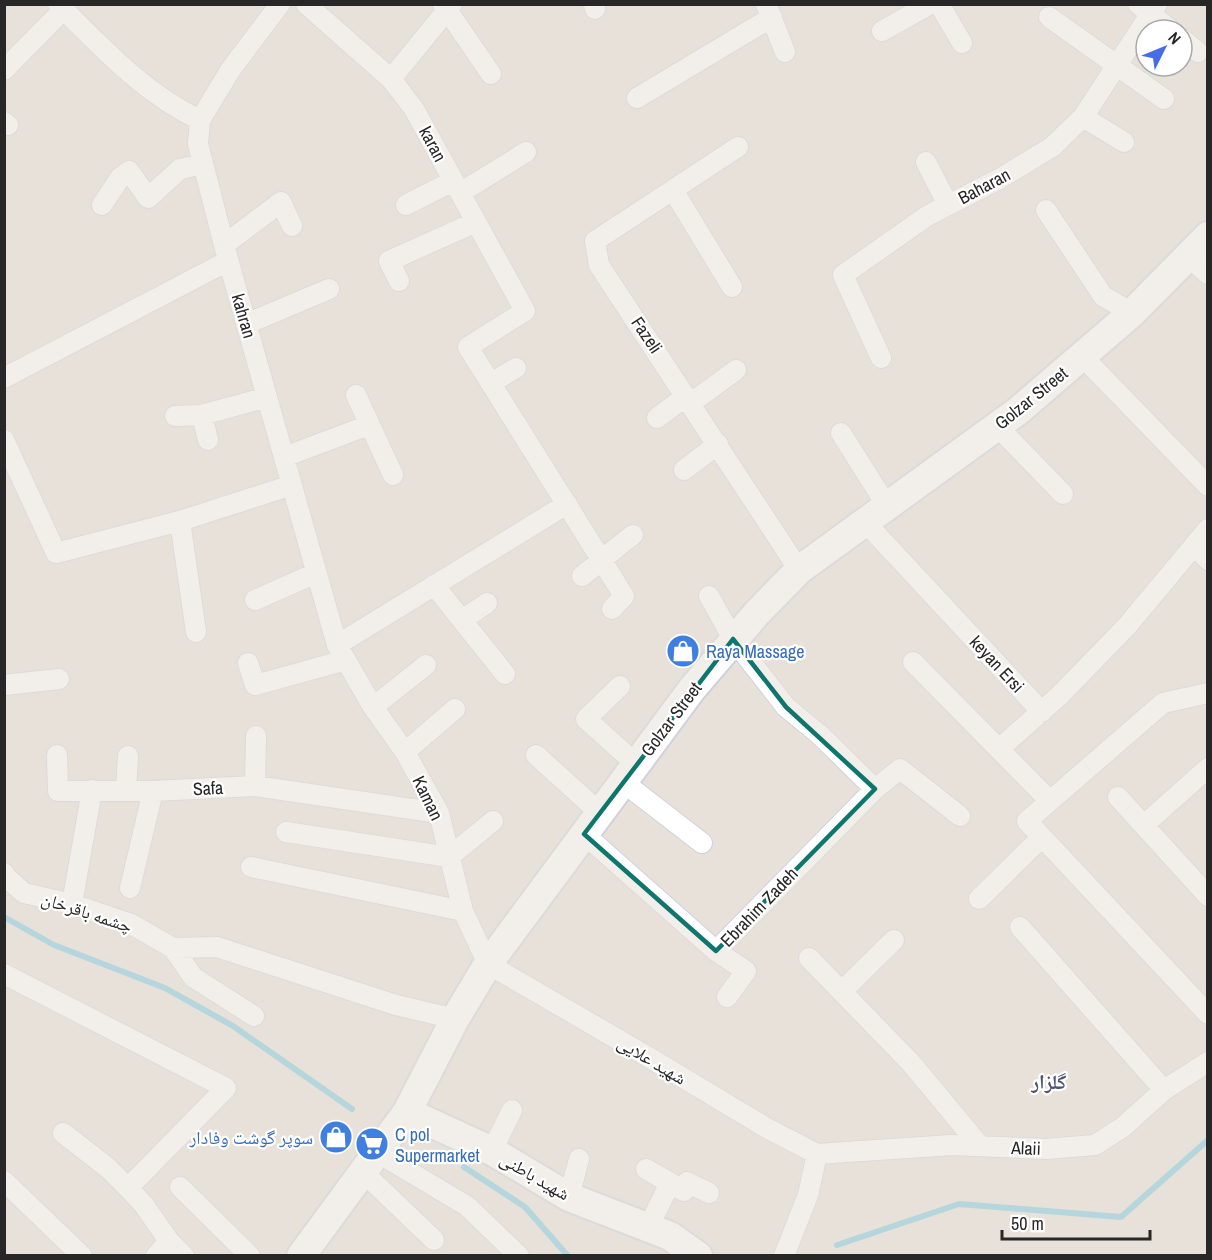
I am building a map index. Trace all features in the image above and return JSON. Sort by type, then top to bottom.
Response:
[{"type":"main road","name":"Golzar Street","points":[[301,1256],[407,1112],[455,1019],[488,964],[692,690],[733,639],[799,570],[1018,411],[1201,256]]},
{"type":"main road","name":"شهید باطنی","points":[[407,1112],[492,1151],[569,1197],[670,1236],[698,1256]]},
{"type":"main road","points":[[640,1225],[654,1256]]},
{"type":"street","points":[[4,70],[61,7],[138,81],[179,110],[200,120],[231,69],[280,4]]},
{"type":"street","name":"karan","points":[[306,4],[391,80],[414,109],[525,311],[468,346],[491,383]]},
{"type":"street","points":[[882,31],[930,4]]},
{"type":"street","points":[[939,4],[962,43]]},
{"type":"street","points":[[391,80],[448,6],[491,74]]},
{"type":"street","name":"Baharan","points":[[881,358],[843,275],[927,216],[999,179],[1052,147],[1083,117],[1116,66],[1149,8]]},
{"type":"street","points":[[637,98],[769,11],[786,52]]},
{"type":"street","points":[[1048,17],[1164,99]]},
{"type":"street","points":[[1194,49],[1198,52]]},
{"type":"street","points":[[1083,117],[1124,142]]},
{"type":"street","name":"kahran","points":[[200,120],[198,144],[226,253],[316,573],[341,653]]},
{"type":"street","name":"Fazeli","points":[[738,147],[595,241],[600,265],[799,570]]},
{"type":"street","points":[[406,205],[456,187],[526,152]]},
{"type":"street","points":[[926,162],[948,206]]},
{"type":"street","points":[[102,205],[120,178],[129,171],[148,198],[180,169],[203,164]]},
{"type":"street","points":[[673,190],[732,286]]},
{"type":"street","points":[[4,378],[226,253],[281,202],[292,226]]},
{"type":"street","points":[[1046,210],[1103,296],[1132,313]]},
{"type":"street","points":[[399,281],[389,261],[476,222]]},
{"type":"street","points":[[246,324],[329,289]]},
{"type":"street","points":[[1082,356],[1208,486]]},
{"type":"street","points":[[516,368],[491,383],[624,596],[612,609]]},
{"type":"street","points":[[657,418],[736,370]]},
{"type":"street","points":[[356,395],[393,476]]},
{"type":"street","points":[[175,416],[202,415],[267,397]]},
{"type":"street","points":[[202,415],[208,440]]},
{"type":"street","points":[[284,457],[369,425]]},
{"type":"street","points":[[997,426],[1063,494]]},
{"type":"street","name":"keyan Ersi","points":[[841,433],[876,514],[1042,712]]},
{"type":"street","points":[[4,440],[56,553],[180,521],[292,485]]},
{"type":"street","points":[[684,470],[718,444]]},
{"type":"street","points":[[248,663],[255,685],[341,653],[434,585],[567,504]]},
{"type":"street","points":[[180,521],[196,632]]},
{"type":"street","points":[[999,750],[1042,712],[1127,626],[1208,530]]},
{"type":"street","points":[[582,576],[602,561],[610,551],[633,535]]},
{"type":"street","points":[[1194,545],[1208,560]]},
{"type":"street","points":[[255,600],[316,573]]},
{"type":"street","points":[[434,585],[505,674]]},
{"type":"street","points":[[709,596],[733,639],[786,707],[820,735],[875,789]]},
{"type":"street","points":[[462,620],[488,603]]},
{"type":"street","name":"Kaman","points":[[341,653],[373,707],[405,752],[439,813],[464,911],[488,964]]},
{"type":"street","points":[[913,662],[1050,801]]},
{"type":"street","points":[[373,707],[426,665]]},
{"type":"street","points":[[4,685],[59,679]]},
{"type":"street","points":[[621,686],[586,719],[630,773],[702,843]]},
{"type":"street","points":[[1208,693],[1163,703],[1027,821],[1208,1014]]},
{"type":"street","points":[[405,752],[455,709]]},
{"type":"street","points":[[255,786],[256,736]]},
{"type":"street","name":"Safa","points":[[57,755],[58,791],[153,791],[255,786],[439,813]]},
{"type":"street","name":"Ebrahim Zadeh","points":[[536,755],[592,824],[716,951],[875,789],[900,769],[960,816]]},
{"type":"street","points":[[126,790],[128,756]]},
{"type":"street","points":[[1144,825],[1208,768]]},
{"type":"street","points":[[72,904],[92,790]]},
{"type":"street","points":[[130,888],[153,791]]},
{"type":"street","points":[[1118,797],[1208,896]]},
{"type":"street","points":[[286,832],[449,857],[493,821]]},
{"type":"street","points":[[980,899],[1042,837]]},
{"type":"street","points":[[251,867],[464,911]]},
{"type":"street","name":"چشمه باقرخان","points":[[4,873],[24,893],[72,904],[131,924],[173,948],[193,977],[254,1016]]},
{"type":"street","points":[[1020,927],[1164,1090]]},
{"type":"street","points":[[842,991],[894,940]]},
{"type":"street","points":[[173,948],[217,947],[396,1005],[455,1019]]},
{"type":"street","points":[[716,951],[746,972],[727,997]]},
{"type":"street","points":[[809,958],[911,1063],[980,1146]]},
{"type":"street","name":"شهید علایی","points":[[488,964],[765,1127],[817,1154]]},
{"type":"street","points":[[4,974],[226,1088],[128,1188]]},
{"type":"street","name":"Alaii","points":[[817,1154],[952,1145],[1046,1149],[1095,1145],[1123,1127],[1164,1090],[1208,1062]]},
{"type":"street","points":[[492,1151],[512,1110]]},
{"type":"street","points":[[63,1133],[108,1168],[144,1205],[162,1248],[184,1256]]},
{"type":"street","points":[[784,1256],[808,1196],[817,1154]]},
{"type":"street","points":[[569,1197],[579,1159]]},
{"type":"street","points":[[370,1162],[434,1240]]},
{"type":"street","points":[[370,1162],[467,1206],[519,1256]]},
{"type":"street","points":[[646,1169],[684,1191],[687,1182],[709,1193]]},
{"type":"street","points":[[4,1181],[82,1256]]},
{"type":"street","points":[[640,1225],[670,1183]]},
{"type":"street","points":[[180,1187],[250,1256]]},
{"type":"highlighted area","points":[[733,639],[786,707],[875,789],[716,951],[584,834]]},
{"type":"waterway","points":[[4,917],[54,945],[165,988],[233,1026],[352,1109]]},
{"type":"waterway","points":[[837,1245],[959,1204],[1121,1217],[1208,1140]]},
{"type":"waterway","points":[[464,1167],[525,1207],[568,1256]]},
{"type":"place","name":"Raya Massage","points":[[683,651]]},
{"type":"place","name":"سوپر گوشت وفادار","points":[[336,1137]]},
{"type":"place","name":"C pol Supermarket","points":[[372,1144]]},
{"type":"district","name":"گلزار","points":[[1049,1081]]}]
